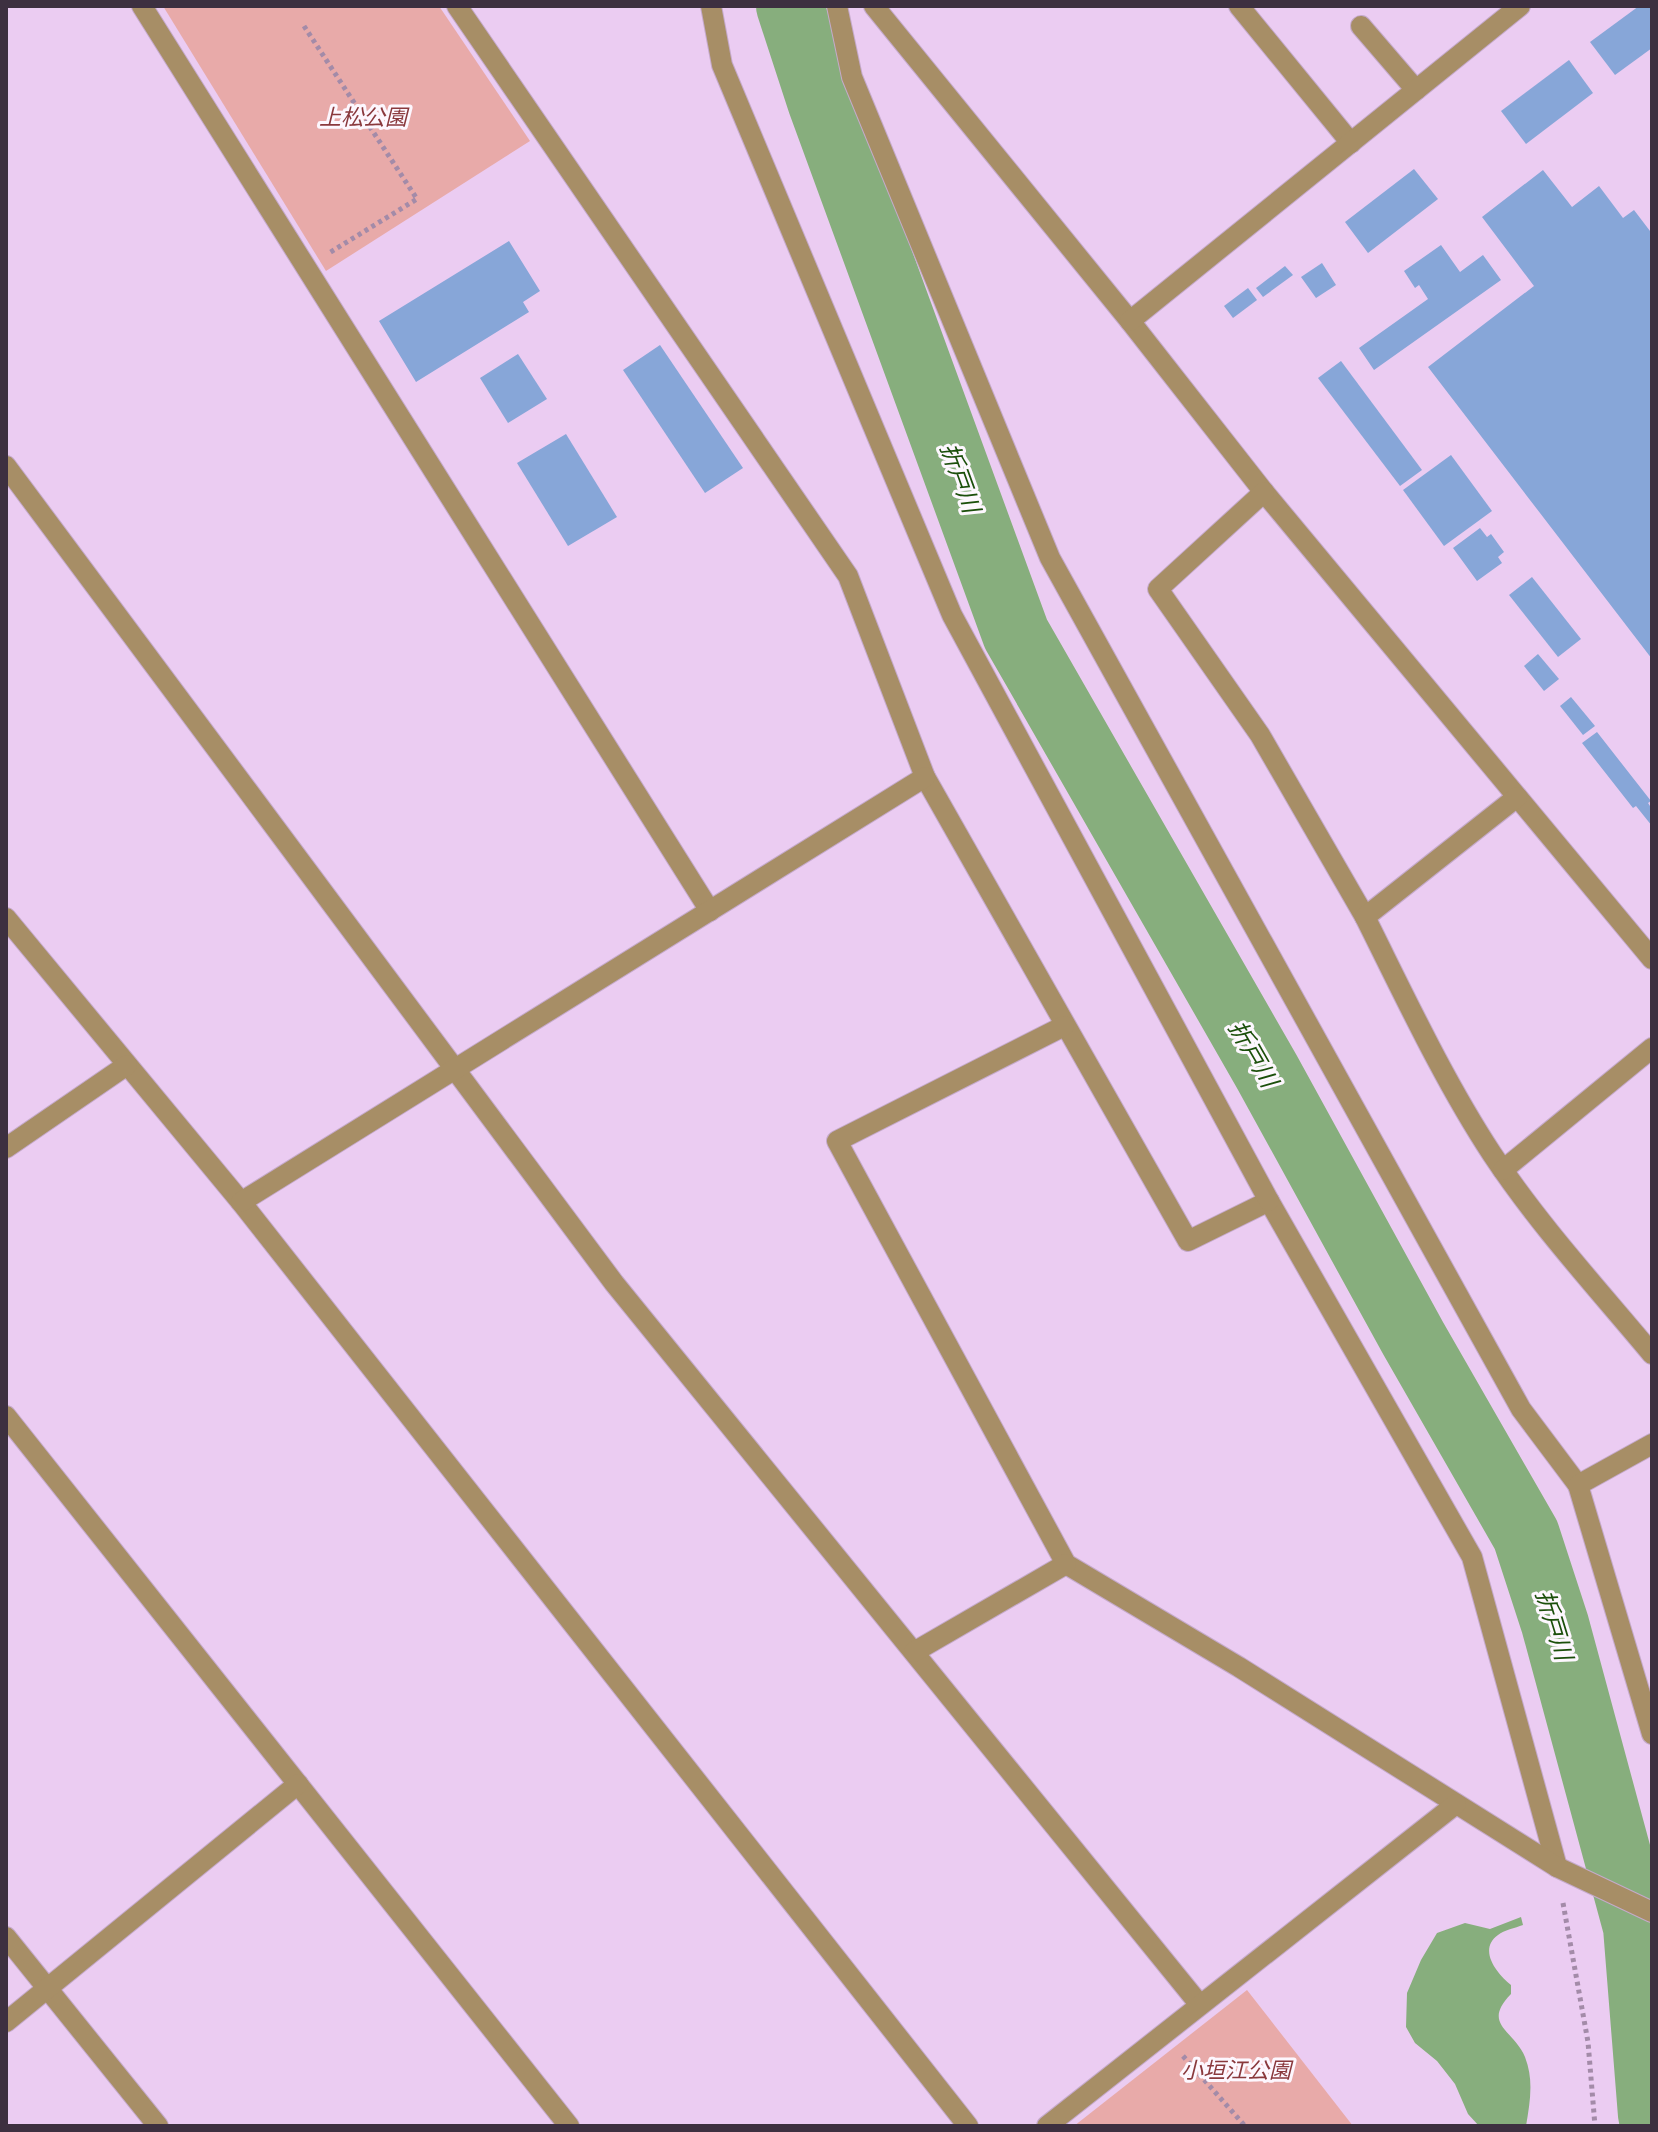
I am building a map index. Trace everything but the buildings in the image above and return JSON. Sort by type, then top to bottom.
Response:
[{"type":"street","points":[[142,6],[710,911]]},
{"type":"street","points":[[457,6],[848,576],[925,777],[1188,1241],[1269,1201]]},
{"type":"street","points":[[711,6],[722,65],[952,615],[1269,1201],[1472,1557],[1558,1868]]},
{"type":"street","points":[[837,6],[852,77],[1050,558],[1521,1409],[1578,1485],[1652,1734]]},
{"type":"street","points":[[874,6],[1130,321],[1264,492],[1652,959]]},
{"type":"street","points":[[1239,6],[1351,143]]},
{"type":"street","points":[[1130,321],[1520,6]]},
{"type":"street","points":[[1361,26],[1416,90]]},
{"type":"street","points":[[6,466],[614,1283],[1200,2005]]},
{"type":"street","points":[[1264,492],[1158,589],[1260,735],[1365,917],[1418,1023],[1503,1170],[1527,1204],[1652,1354]]},
{"type":"street","points":[[241,1202],[925,777]]},
{"type":"street","points":[[1365,917],[1517,797]]},
{"type":"street","points":[[6,918],[241,1202],[968,2126]]},
{"type":"street","points":[[1064,1026],[837,1141],[1066,1564],[1239,1667],[1558,1868],[1652,1912]]},
{"type":"street","points":[[1503,1170],[1652,1048]]},
{"type":"street","points":[[6,1148],[127,1065]]},
{"type":"street","points":[[6,1416],[569,2126]]},
{"type":"street","points":[[1578,1485],[1652,1444]]},
{"type":"street","points":[[914,1652],[1066,1564]]},
{"type":"street","points":[[6,2022],[298,1784]]},
{"type":"street","points":[[1047,2126],[1456,1804]]},
{"type":"street","points":[[6,1937],[158,2126]]},
{"type":"path","points":[[304,26],[417,199],[305,267]]},
{"type":"path","points":[[1558,1868],[1588,2042],[1595,2126]]},
{"type":"path","points":[[1163,2034],[1245,2126]]},
{"type":"green space","name":"上松公園","points":[[163,6],[439,6],[530,141],[326,271]]},
{"type":"green space","name":"小垣江公園","points":[[1247,1990],[1353,2126],[1074,2126]]},
{"type":"shaded area","points":[[1521,1917],[1523,1925],[1503,1932],[1492,1941],[1489,1955],[1496,1969],[1511,1985],[1511,1994],[1503,2004],[1499,2020],[1520,2048],[1528,2066],[1530,2091],[1526,2126],[1479,2126],[1468,2114],[1455,2084],[1437,2061],[1415,2043],[1406,2027],[1407,1993],[1437,1933],[1465,1923],[1490,1929]]},
{"type":"waterway","name":"折戸川","points":[[790,6],[821,101],[1016,634],[1267,1072],[1413,1338],[1526,1535],[1555,1624],[1637,1927],[1652,2115]]}]
